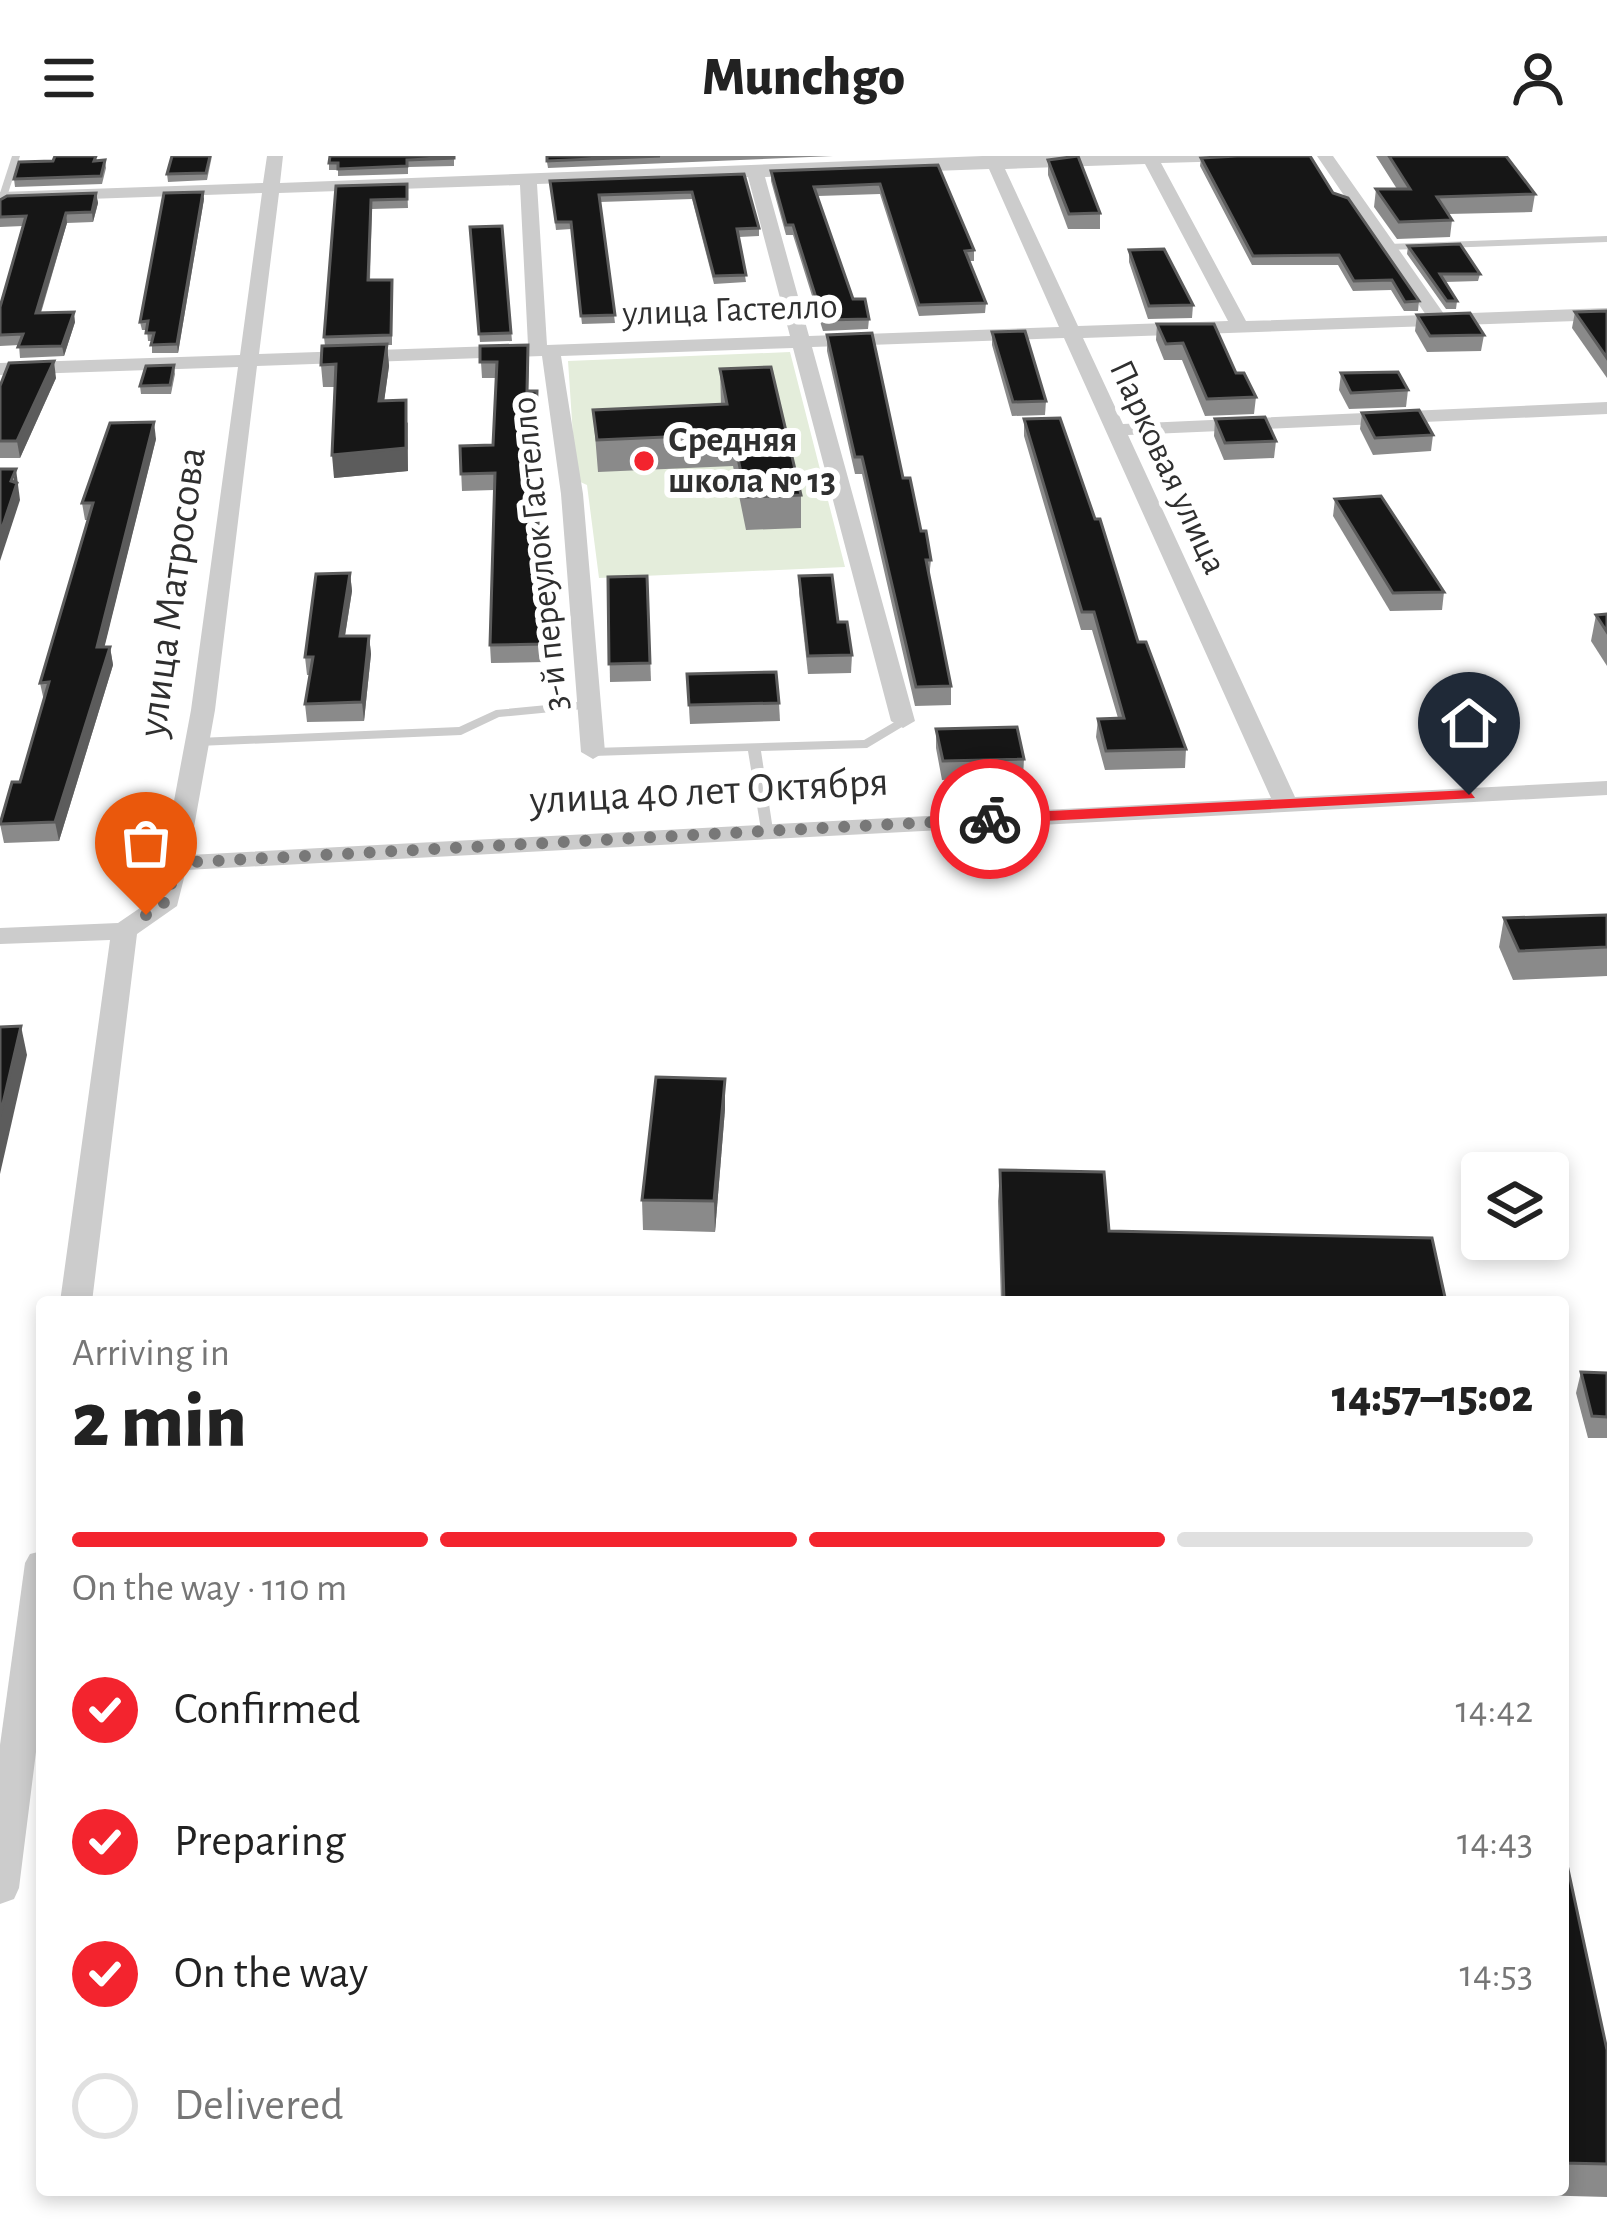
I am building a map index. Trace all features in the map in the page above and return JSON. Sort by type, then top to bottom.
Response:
[{"type":"street","name":"улица Матросова","points":[[124,931],[168,900],[198,742],[275,156]]},
{"type":"street","points":[[1,200],[993,160],[1235,156]]},
{"type":"street","points":[[1325,156],[1438,319]]},
{"type":"street","points":[[1150,158],[1239,325]]},
{"type":"street","name":"Парковая улица","points":[[993,160],[1286,804]]},
{"type":"street","points":[[755,172],[903,721]]},
{"type":"street","name":"3-й переулок Гастелло","points":[[528,180],[544,350],[572,494],[593,752]]},
{"type":"street","name":"улица Гастелло","points":[[0,369],[1607,314]]},
{"type":"street","points":[[1115,430],[1607,408]]},
{"type":"street","name":"улица 40 лет Октября","points":[[175,863],[1607,788]]},
{"type":"street","points":[[0,936],[124,931],[77,1296]]},
{"type":"street","points":[[0,1888],[36,1609]]},
{"type":"lane","points":[[1,200],[16,156]]},
{"type":"lane","points":[[1388,247],[1607,239]]},
{"type":"lane","points":[[198,742],[461,731],[496,714],[590,705]]},
{"type":"lane","points":[[593,752],[868,744],[903,721]]},
{"type":"lane","points":[[754,748],[767,830]]},
{"type":"green space","points":[[790,352],[845,567],[599,578],[587,485],[576,480],[568,361]]},
{"type":"building","points":[[55,156],[96,156],[94,161],[105,160],[101,176],[14,179],[19,162],[53,161]]},
{"type":"building","points":[[172,156],[210,156],[206,173],[167,174]]},
{"type":"building","points":[[330,156],[454,158],[338,169],[338,163],[329,163]]},
{"type":"building","points":[[547,156],[660,156],[547,161]]},
{"type":"building","points":[[1078,156],[1100,213],[1069,214],[1048,160]]},
{"type":"building","points":[[1310,156],[1333,193],[1348,198],[1419,301],[1405,302],[1392,280],[1354,281],[1339,255],[1253,256],[1201,158]]},
{"type":"building","points":[[1389,156],[1506,156],[1535,194],[1437,197],[1452,220],[1399,222],[1376,189],[1410,189]]},
{"type":"building","points":[[938,165],[974,250],[965,251],[986,303],[919,305],[880,184],[814,187],[853,299],[865,299],[869,319],[823,320],[793,225],[786,225],[771,171]]},
{"type":"building","points":[[744,174],[759,228],[737,229],[746,275],[714,276],[692,192],[599,195],[615,315],[581,316],[571,222],[556,222],[550,181]]},
{"type":"building","points":[[407,184],[407,199],[371,200],[368,280],[392,280],[391,335],[324,337],[336,186]]},
{"type":"building","points":[[203,192],[177,344],[151,345],[154,333],[146,333],[148,321],[140,322],[164,193]]},
{"type":"building","points":[[96,193],[92,212],[66,213],[36,313],[74,312],[62,346],[18,347],[23,334],[0,335],[0,307],[26,216],[0,217],[0,200]]},
{"type":"building","points":[[502,226],[511,333],[479,334],[470,227]]},
{"type":"building","points":[[1460,244],[1480,274],[1440,274],[1457,301],[1447,301],[1408,246]]},
{"type":"building","points":[[1164,249],[1193,305],[1149,306],[1129,250]]},
{"type":"building","points":[[1607,311],[1607,358],[1575,312]]},
{"type":"building","points":[[1470,313],[1484,335],[1430,336],[1417,315]]},
{"type":"building","points":[[1157,324],[1214,324],[1236,373],[1244,373],[1256,397],[1207,399],[1183,343],[1166,344]]},
{"type":"building","points":[[1025,331],[1046,401],[1013,402],[992,332]]},
{"type":"building","points":[[872,333],[903,478],[910,478],[921,531],[926,531],[931,560],[926,560],[951,686],[916,687],[862,457],[855,457],[827,335]]},
{"type":"building","points":[[387,344],[379,401],[406,400],[406,448],[332,455],[336,364],[321,365],[322,346]]},
{"type":"building","points":[[528,345],[527,391],[537,391],[536,421],[525,421],[530,491],[539,491],[537,544],[551,544],[544,644],[490,645],[495,473],[461,474],[460,446],[493,445],[497,362],[480,362],[480,346]]},
{"type":"building","points":[[54,361],[17,441],[0,441],[0,386],[9,363]]},
{"type":"building","points":[[174,365],[170,385],[140,386],[146,366]]},
{"type":"building","points":[[771,367],[801,495],[746,497],[733,434],[597,440],[593,410],[727,404],[720,369]]},
{"type":"building","points":[[1398,372],[1408,390],[1351,393],[1341,373]]},
{"type":"building","points":[[1419,410],[1433,435],[1375,438],[1362,413]]},
{"type":"building","points":[[1265,417],[1276,441],[1225,443],[1215,419]]},
{"type":"building","points":[[1060,418],[1095,519],[1100,519],[1138,642],[1146,642],[1186,749],[1106,751],[1098,719],[1124,718],[1094,612],[1082,612],[1024,419]]},
{"type":"building","points":[[154,422],[97,647],[110,647],[55,822],[0,824],[12,782],[20,782],[49,682],[40,683],[93,503],[82,503],[110,423]]},
{"type":"building","points":[[0,469],[16,469],[11,481],[17,483],[0,534]]},
{"type":"building","points":[[1381,496],[1444,592],[1393,593],[1335,499]]},
{"type":"building","points":[[350,573],[340,636],[369,636],[362,702],[305,704],[313,657],[305,657],[316,574]]},
{"type":"building","points":[[832,575],[838,622],[847,622],[852,655],[808,656],[799,576]]},
{"type":"building","points":[[647,576],[650,663],[609,664],[608,577]]},
{"type":"building","points":[[1607,614],[1607,632],[1596,615]]},
{"type":"building","points":[[776,672],[779,703],[689,705],[687,674]]},
{"type":"building","points":[[1017,727],[1024,759],[943,761],[936,729]]},
{"type":"building","points":[[1607,915],[1607,947],[1519,951],[1504,918]]},
{"type":"building","points":[[21,1026],[0,1116],[0,1027]]},
{"type":"building","points":[[656,1077],[725,1079],[714,1201],[642,1200]]},
{"type":"building","points":[[1000,1170],[1104,1172],[1109,1231],[1432,1238],[1445,1296],[1004,1296]]},
{"type":"building","points":[[1581,1372],[1607,1373],[1607,1417],[1592,1416]]},
{"type":"building","points":[[1569,1874],[1607,2050],[1607,2164],[1569,2163]]},
{"type":"way so far","points":[[146,915],[168,900],[175,863],[990,819]]},
{"type":"place","name":"Средняя школа № 13","points":[[644,461]]},
{"type":"route","points":[[990,819],[1469,795]]}]
